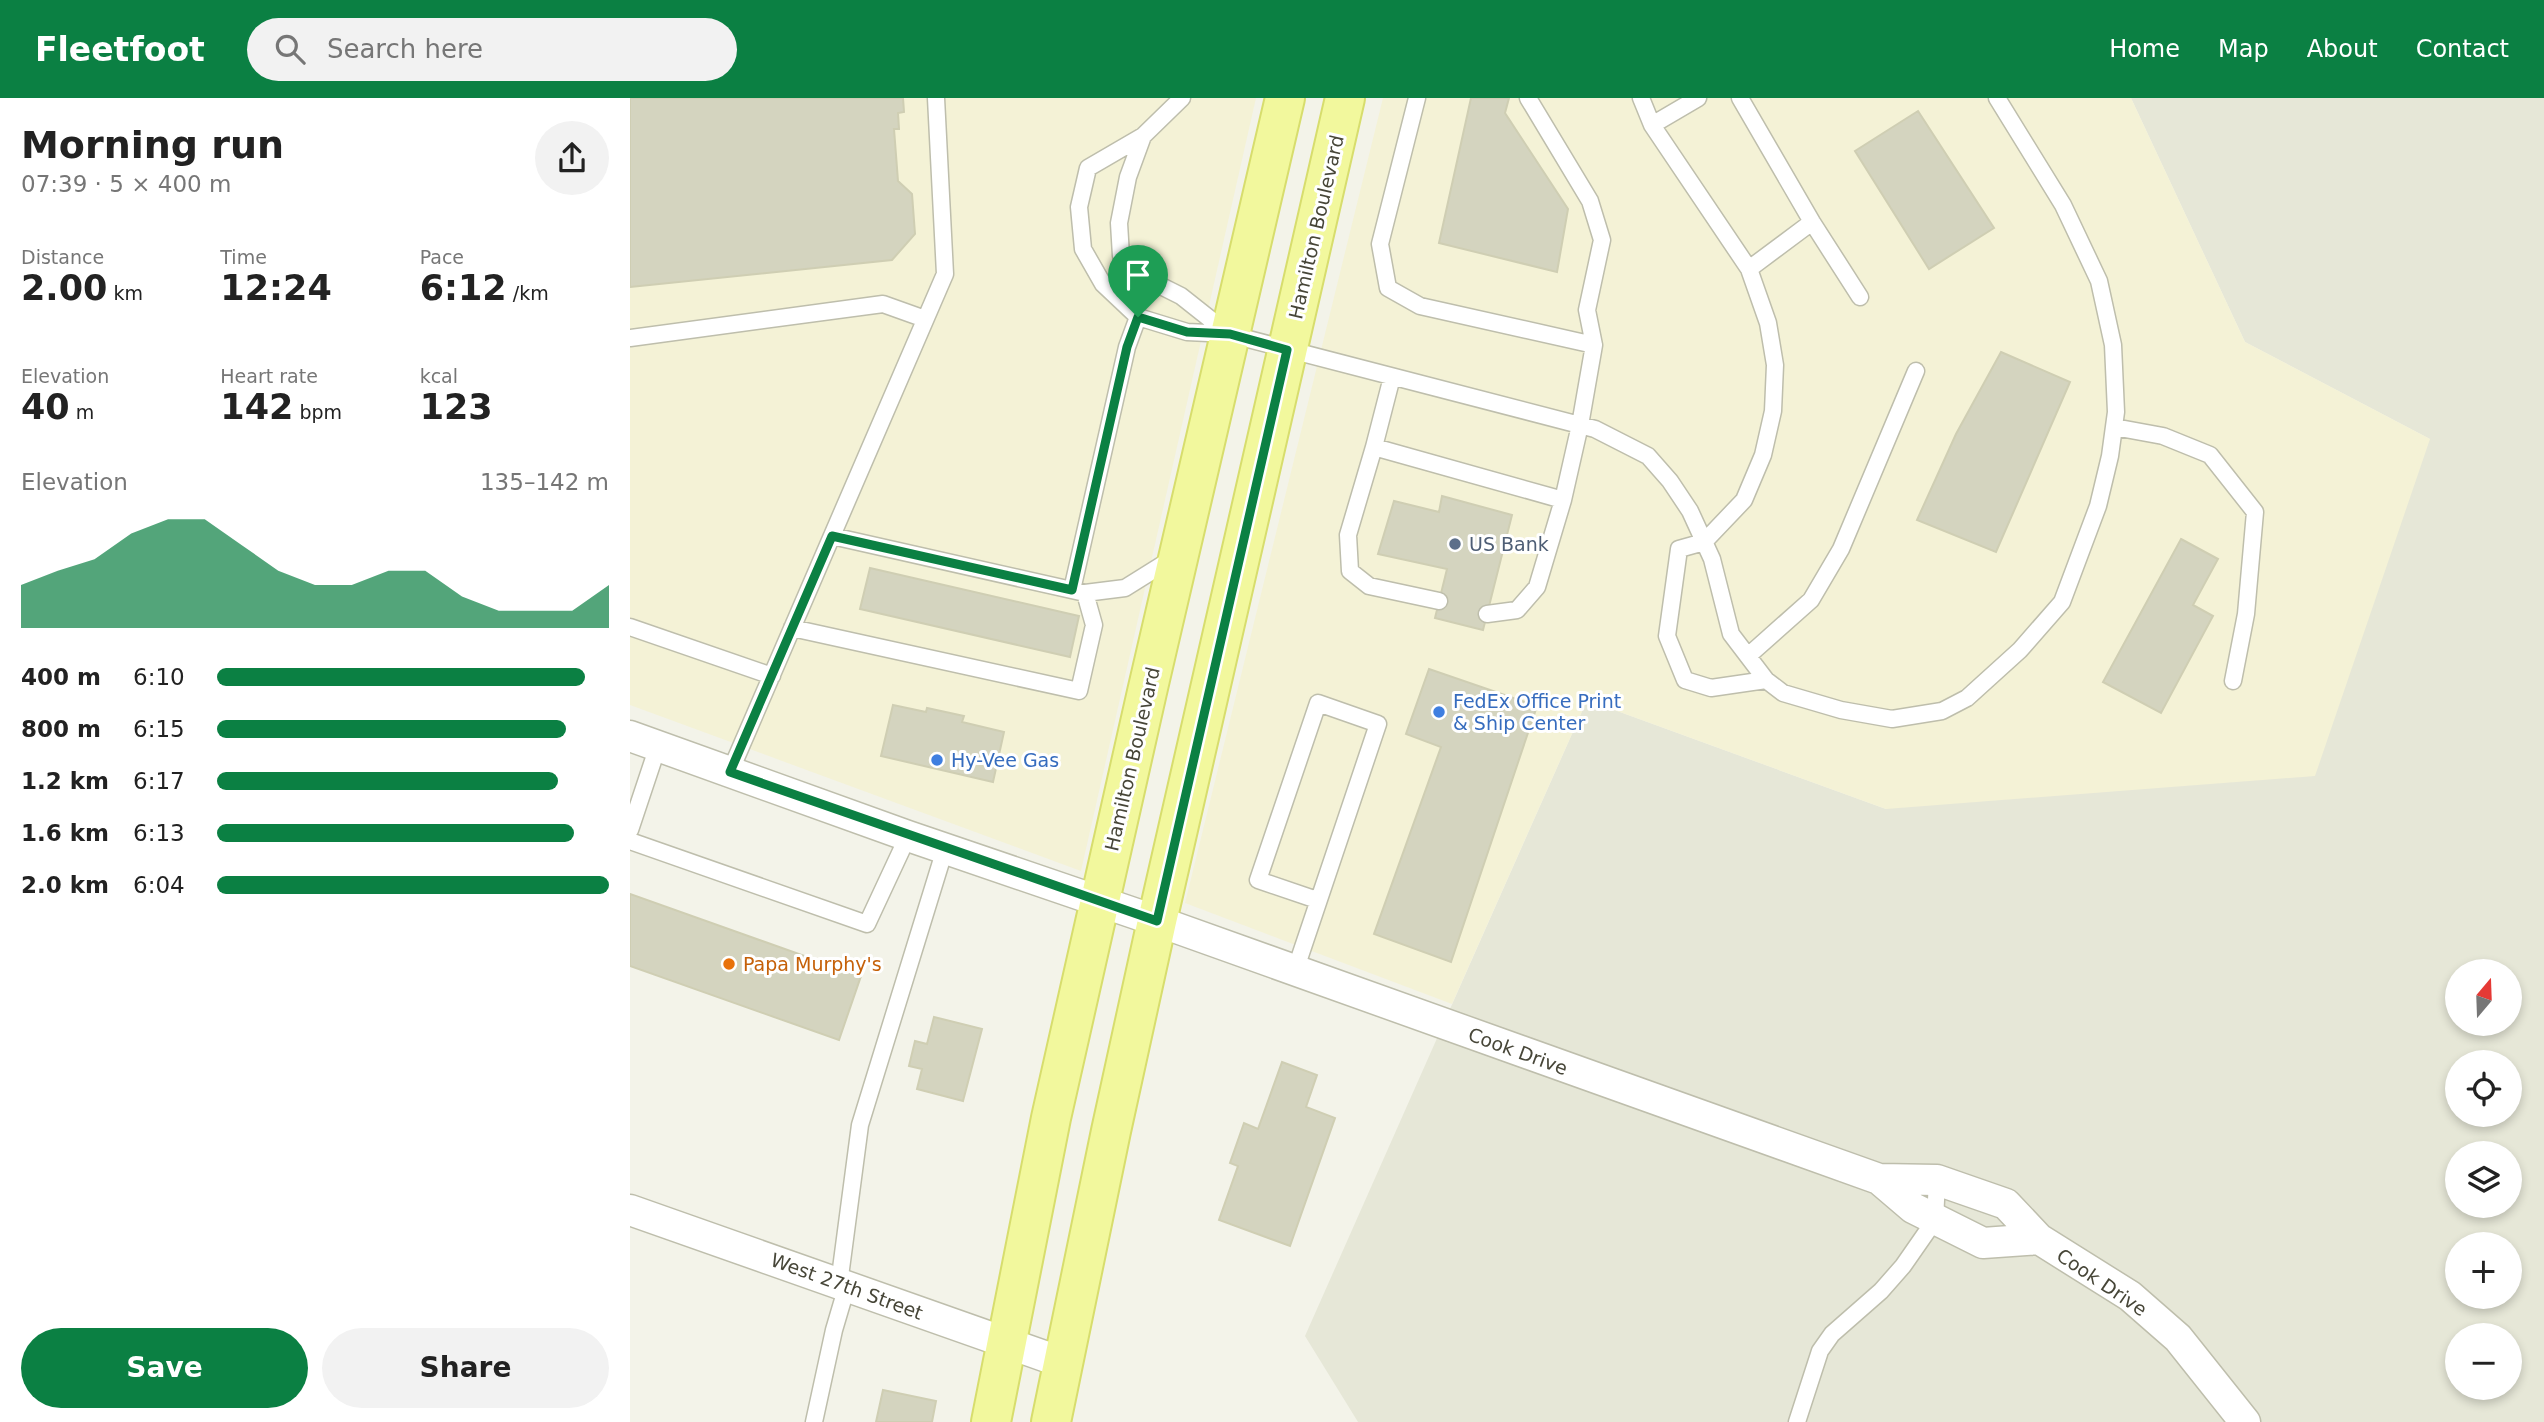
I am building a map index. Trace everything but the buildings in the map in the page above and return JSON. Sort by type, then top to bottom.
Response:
[{"type":"main road","name":"Hamilton Boulevard","points":[[991,1422],[1051,1118],[1178,554],[1285,98]]},
{"type":"main road","name":"Hamilton Boulevard","points":[[1051,1422],[1157,921],[1345,98]]},
{"type":"street","name":"Cook Drive","points":[[630,736],[1879,1179],[1937,1180],[2006,1204],[2039,1239],[2130,1296],[2178,1338],[2245,1422]]},
{"type":"street","name":"Cook Drive","points":[[1879,1179],[1913,1208],[1983,1243],[2039,1239]]},
{"type":"street","name":"West 27th Street","points":[[630,1210],[1064,1363]]},
{"type":"lane","points":[[730,772],[945,274],[936,98]]},
{"type":"lane","points":[[1182,98],[1143,136],[1088,168],[1079,207],[1083,249],[1103,284],[1138,317],[1187,332],[1230,334],[1595,429],[1648,456],[1670,481],[1690,511],[1712,559],[1731,634],[1766,680],[1783,693],[1841,710],[1892,719],[1942,710],[1967,698],[2020,650],[2062,602],[2098,506],[2110,456],[2116,412],[2113,345],[2099,281],[2063,205],[1997,98]]},
{"type":"lane","points":[[1416,98],[1380,244],[1388,288],[1420,306],[1594,345]]},
{"type":"lane","points":[[1487,614],[1517,610],[1536,587],[1563,500],[1594,345],[1587,310],[1602,240],[1590,201],[1528,98]]},
{"type":"lane","points":[[1641,98],[1652,125],[1749,269],[1768,323],[1775,365],[1773,411],[1763,455],[1744,500],[1704,542],[1679,549],[1667,636],[1685,680],[1711,688],[1766,680]]},
{"type":"lane","points":[[1652,125],[1698,98]]},
{"type":"lane","points":[[1740,98],[1812,222],[1860,297]]},
{"type":"lane","points":[[1143,136],[1128,177],[1118,223],[1121,256],[1145,278],[1181,296],[1230,334]]},
{"type":"lane","points":[[1749,269],[1812,222]]},
{"type":"lane","points":[[630,338],[883,304],[925,319]]},
{"type":"lane","points":[[792,628],[1079,691],[1094,625],[1079,592],[1127,347],[1138,317]]},
{"type":"lane","points":[[1748,656],[1811,600],[1841,550],[1916,371]]},
{"type":"lane","points":[[1392,377],[1348,535],[1350,571],[1369,586],[1439,601]]},
{"type":"lane","points":[[2114,427],[2163,436],[2210,455],[2255,512],[2246,614],[2233,681]]},
{"type":"lane","points":[[1374,447],[1563,500]]},
{"type":"lane","points":[[832,536],[1079,592],[1125,588],[1178,554]]},
{"type":"lane","points":[[630,627],[772,676]]},
{"type":"lane","points":[[1295,971],[1378,724],[1318,703],[1258,880],[1317,900]]},
{"type":"lane","points":[[630,830],[658,746]]},
{"type":"lane","points":[[630,841],[867,924],[908,836]]},
{"type":"lane","points":[[814,1422],[843,1285],[860,1125],[945,849]]},
{"type":"lane","points":[[1797,1422],[1820,1351],[1832,1334],[1881,1290],[1903,1266],[1935,1220],[1937,1180]]},
{"type":"shaded area","points":[[630,98],[1256,98],[1081,871],[630,705]]},
{"type":"shaded area","points":[[1383,98],[2131,98],[2245,342],[2430,439],[2315,776],[1886,809],[1587,700],[1452,1004],[1185,903]]},
{"type":"shaded area","points":[[2131,98],[2544,98],[2544,1422],[1358,1422],[1305,1336],[1587,700],[1886,809],[2430,439],[2245,342]]},
{"type":"place","name":"US Bank","points":[[1455,544]]},
{"type":"place","name":"FedEx Office Print & Ship Center","points":[[1439,712]]},
{"type":"place","name":"Hy-Vee Gas","points":[[937,760]]},
{"type":"place","name":"Papa Murphy's","points":[[729,964]]},
{"type":"route","points":[[1138,317],[1187,332],[1230,334],[1287,350],[1157,921],[730,772],[832,536],[1072,590],[1127,347],[1138,317]]}]
